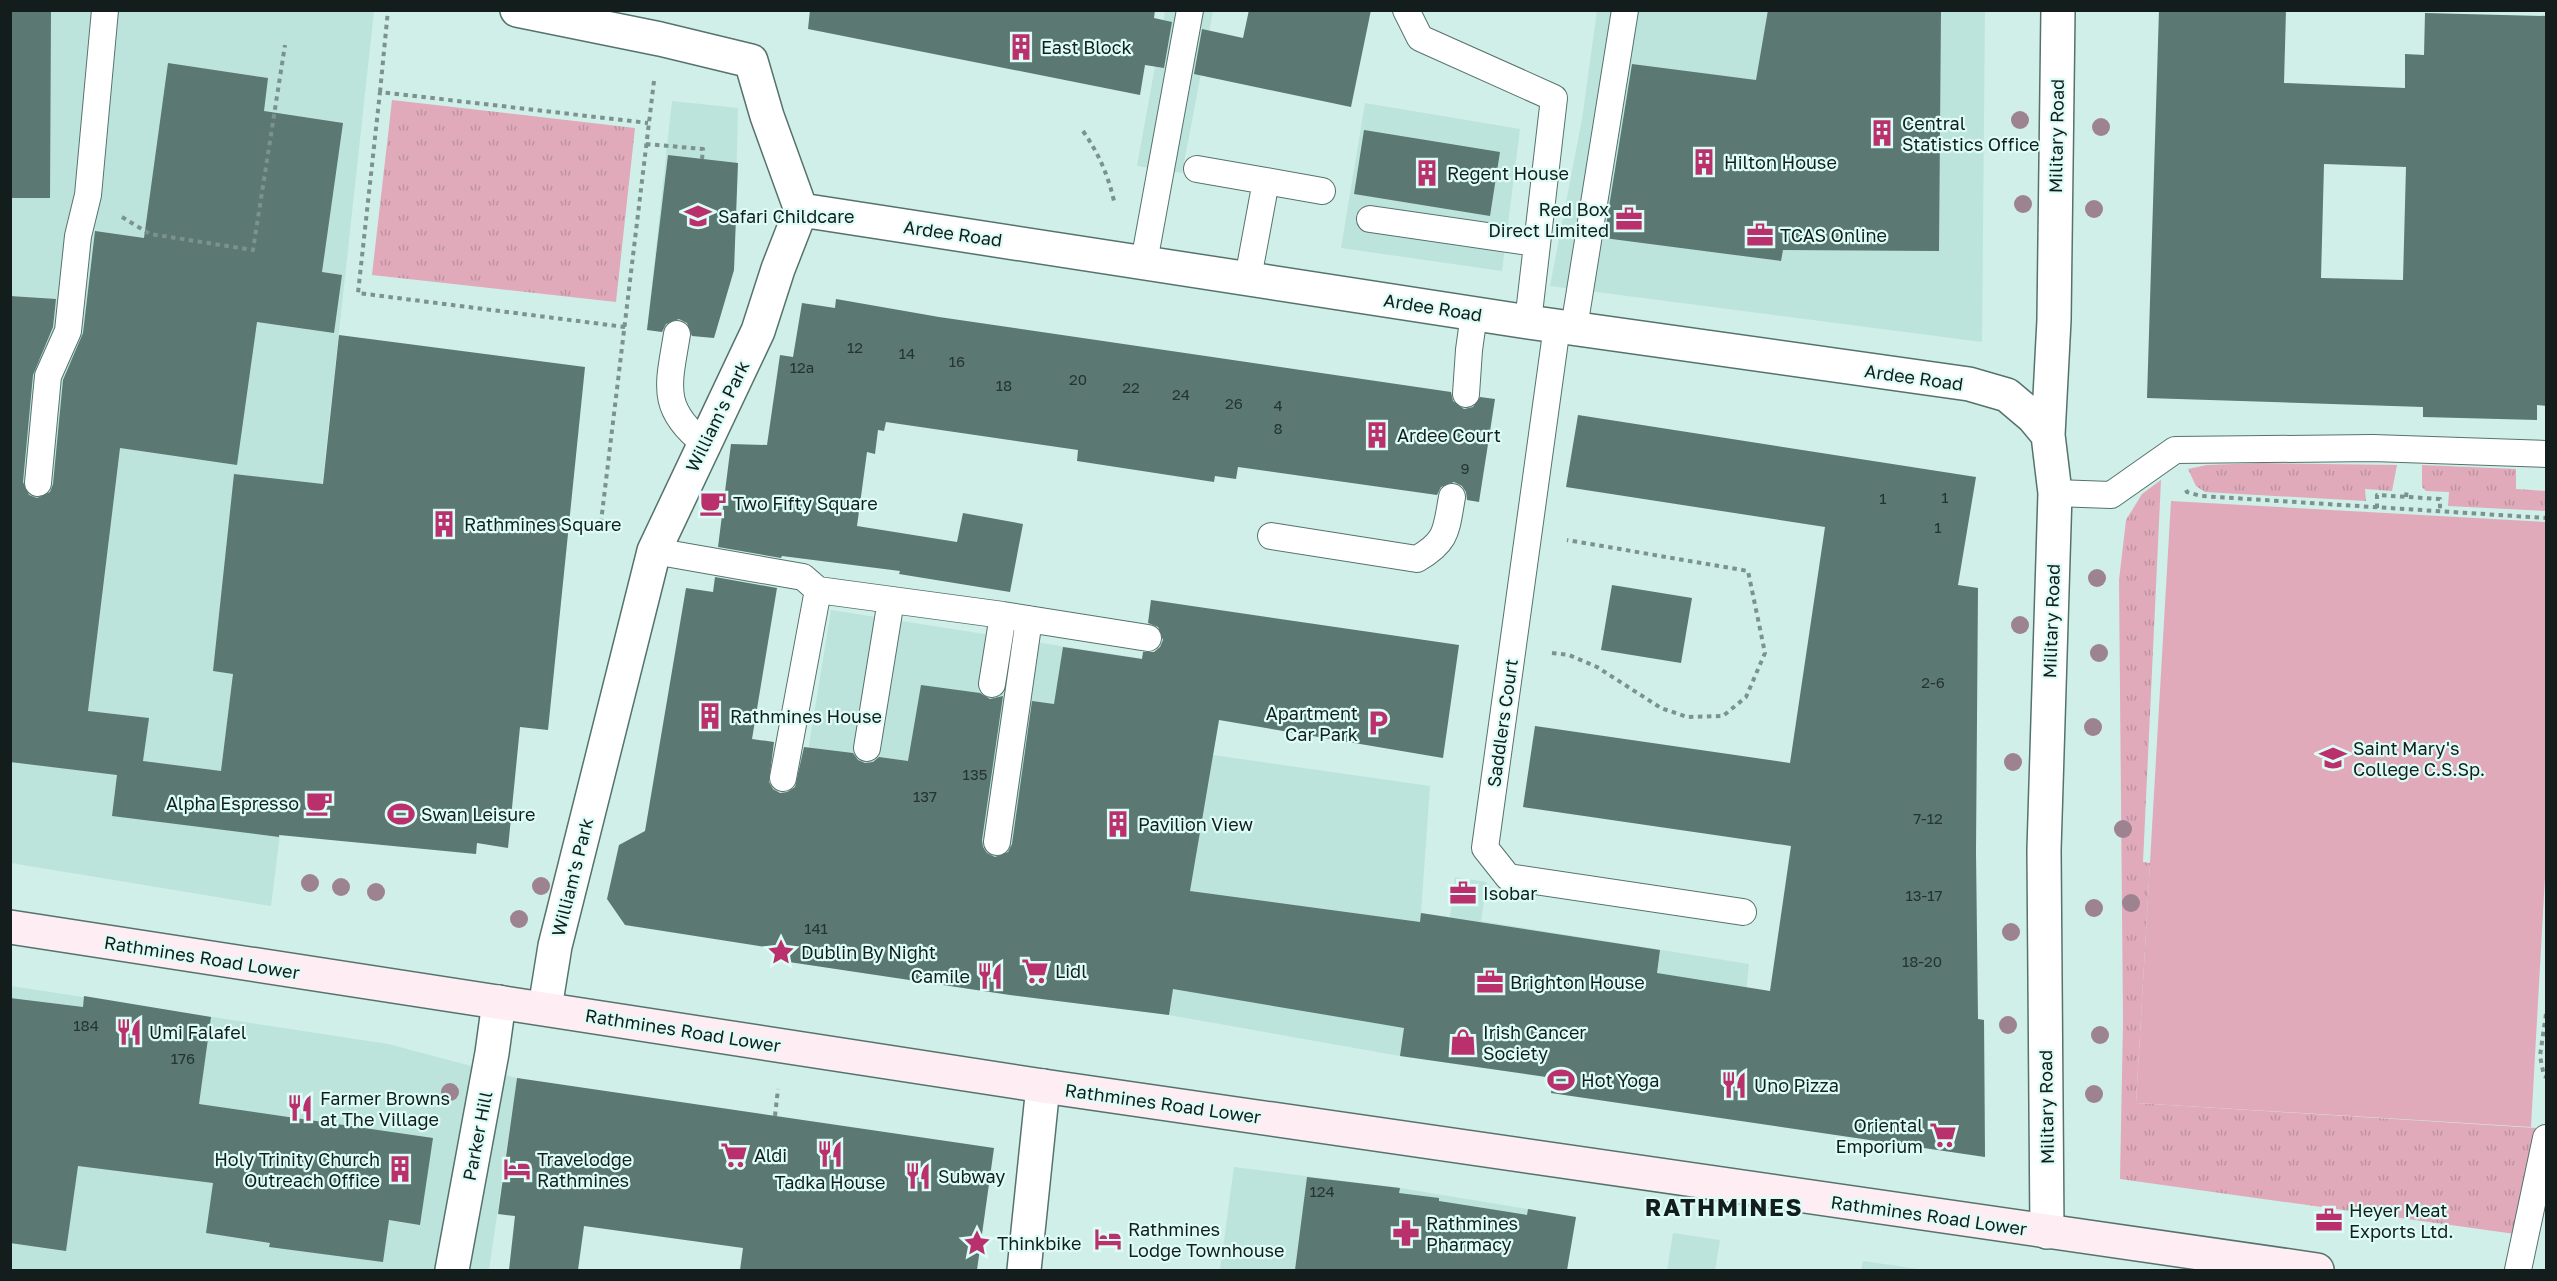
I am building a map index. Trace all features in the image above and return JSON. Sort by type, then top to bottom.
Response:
[{"type":"main road","name":"Rathmines Road Lower","points":[[10,927],[1043,1086],[2047,1232],[2203,1262],[2317,1270]]},
{"type":"street","points":[[517,10],[660,39],[751,61],[766,116],[801,210]]},
{"type":"street","name":"Military Road","points":[[2047,1232],[2044,850],[2055,493],[2048,435],[2054,320],[2058,10]]},
{"type":"street","name":"Ardee Road","points":[[801,210],[1106,255],[1474,314],[1969,384],[2007,395],[2033,417],[2048,435]]},
{"type":"street","name":"William's Park","points":[[544,1008],[555,946],[654,551],[758,331],[778,269],[801,210]]},
{"type":"street","name":"Parker Hill","points":[[452,1270],[492,1053],[499,1002]]},
{"type":"street","points":[[1024,1270],[1043,1086]]},
{"type":"lane","points":[[38,483],[48,376],[68,331],[78,236],[88,195],[105,10]]},
{"type":"lane","points":[[1144,262],[1190,10]]},
{"type":"lane","points":[[1406,10],[1420,38],[1554,98],[1536,243],[1553,325]]},
{"type":"lane","points":[[1553,325],[1625,10]]},
{"type":"lane","points":[[1197,169],[1322,192]]},
{"type":"lane","points":[[1248,278],[1266,181]]},
{"type":"lane","points":[[1370,219],[1536,243]]},
{"type":"lane","points":[[1466,394],[1474,314]]},
{"type":"lane","name":"Saddlers Court","points":[[1553,325],[1528,533],[1485,848],[1508,877],[1743,912]]},
{"type":"lane","points":[[677,334],[669,394],[675,413],[693,435],[704,443]]},
{"type":"lane","points":[[2055,493],[2111,495],[2175,450],[2373,448],[2547,454]]},
{"type":"lane","points":[[1270,537],[1418,559],[1437,547],[1447,526],[1452,497]]},
{"type":"lane","points":[[654,551],[803,577],[818,590],[1003,615],[1148,638]]},
{"type":"lane","points":[[783,778],[818,590]]},
{"type":"lane","points":[[867,748],[891,600]]},
{"type":"lane","points":[[992,684],[1003,615]]},
{"type":"lane","points":[[997,842],[1029,619]]},
{"type":"lane","points":[[2518,1270],[2547,1138]]},
{"type":"path","points":[[388,10],[358,293],[625,327]]},
{"type":"path","points":[[654,551],[600,522],[660,39]]},
{"type":"path","points":[[88,195],[150,234],[253,250],[285,45]]},
{"type":"path","points":[[380,92],[648,123]]},
{"type":"path","points":[[1083,131],[1096,149],[1106,170],[1114,205],[1106,255]]},
{"type":"path","points":[[646,144],[703,150],[702,159]]},
{"type":"path","points":[[2184,485],[2187,492],[2201,496],[2547,518]]},
{"type":"path","points":[[2377,508],[2377,495],[2440,499],[2440,512]]},
{"type":"path","points":[[1513,648],[1569,655],[1606,672],[1661,708],[1688,717],[1723,716],[1746,697],[1765,653],[1748,571],[1528,533]]},
{"type":"path","points":[[2547,1014],[2540,1056],[2544,1076],[2547,1077]]},
{"type":"path","points":[[775,1116],[778,1089]]},
{"type":"shaded area","points":[[10,11],[374,11],[289,790],[283,810],[271,906],[11,863]]},
{"type":"shaded area","points":[[1165,11],[1213,11],[1182,173],[1137,166]]},
{"type":"shaded area","points":[[1597,11],[1985,11],[1982,342],[1550,286],[1582,119]]},
{"type":"shaded area","name":"Safari Childcare","points":[[672,101],[738,108],[734,270],[714,338],[647,330]]},
{"type":"shaded area","points":[[1365,103],[1520,129],[1502,271],[1341,248]]},
{"type":"shaded area","points":[[831,610],[1228,672],[1213,755],[1430,786],[1421,913],[1450,917],[1455,877],[1487,882],[1481,921],[1749,964],[1746,995],[1984,1020],[1985,1157],[1551,1093],[1552,1078],[1400,1056],[1169,1015],[1010,995],[789,962],[778,949],[783,905]]},
{"type":"shaded area","points":[[11,986],[388,1044],[517,1078],[489,1270],[11,1270]]},
{"type":"shaded area","points":[[1234,1167],[1400,1188],[1576,1217],[1567,1270],[1220,1270]]},
{"type":"shaded area","points":[[1673,1233],[1720,1240],[1715,1270],[1667,1270]]},
{"type":"shaded area","points":[[1863,1261],[1918,1269],[1861,1270]]},
{"type":"green space","points":[[392,100],[635,128],[616,302],[372,275]]},
{"type":"green space","points":[[2260,463],[2397,465],[2392,491],[2365,489],[2366,501],[2205,492],[2196,486],[2188,469],[2207,465]]},
{"type":"green space","points":[[2422,465],[2516,469],[2516,489],[2546,491],[2546,511],[2448,506],[2449,492],[2426,491],[2422,487]]},
{"type":"green space","points":[[2161,480],[2143,862],[2150,863],[2136,1103],[2537,1128],[2515,1234],[2120,1179],[2123,1021],[2119,580],[2126,520],[2142,494]]},
{"type":"green space","points":[[2171,501],[2546,522],[2546,859],[2531,1127],[2136,1103]]},
{"type":"building","points":[[10,10],[51,10],[50,198],[10,198]]},
{"type":"building","name":"East Block","points":[[810,10],[1155,10],[1154,18],[1172,22],[1164,68],[1145,65],[1140,95],[808,29]]},
{"type":"building","points":[[1249,10],[1371,10],[1351,107],[1194,74],[1202,29],[1243,38]]},
{"type":"building","points":[[1768,10],[1941,10],[1939,251],[1783,250],[1781,261],[1604,238],[1632,64],[1756,80]]},
{"type":"building","points":[[2159,10],[2286,10],[2284,83],[2405,88],[2405,54],[2424,55],[2425,13],[2547,16],[2547,406],[2537,405],[2537,420],[2423,417],[2423,407],[2147,398]],"holes":[[[2324,164],[2406,167],[2403,280],[2321,278]]]},
{"type":"building","points":[[168,63],[268,78],[264,111],[343,123],[322,272],[342,275],[334,333],[257,322],[237,465],[120,448],[88,711],[149,718],[143,761],[221,771],[233,674],[213,671],[234,474],[323,484],[339,335],[585,367],[548,730],[520,727],[508,848],[477,843],[476,854],[279,835],[279,837],[112,816],[117,775],[10,762],[10,296],[56,299],[53,327],[33,375],[23,482],[29,495],[37,498],[50,492],[53,484],[63,380],[83,333],[95,231],[144,238]]},
{"type":"building","name":"Regent House","points":[[1364,130],[1500,152],[1490,216],[1354,194]]},
{"type":"building","name":"Safari Childcare","points":[[668,155],[738,163],[734,270],[714,338],[692,336],[687,323],[679,319],[666,324],[662,332],[647,330]]},
{"type":"building","points":[[836,299],[939,317],[1451,392],[1453,401],[1464,409],[1473,407],[1480,397],[1495,399],[1479,502],[1467,500],[1462,486],[1454,482],[1441,487],[1437,495],[1238,467],[1236,479],[1215,476],[1214,482],[1077,461],[1078,450],[886,422],[884,431],[878,430],[875,454],[867,452],[857,526],[957,542],[963,513],[1023,524],[1010,592],[899,574],[900,571],[782,556],[781,558],[718,547],[731,444],[767,445],[780,355],[793,357],[802,303],[835,308]]},
{"type":"building","points":[[1578,415],[1976,477],[1958,585],[1978,588],[1976,852],[1978,1019],[1984,1020],[1985,1157],[1551,1093],[1553,1078],[1400,1056],[1404,1028],[1173,989],[1169,1015],[1010,995],[789,962],[791,951],[625,925],[607,899],[619,845],[645,831],[686,588],[713,592],[715,577],[777,588],[752,739],[774,742],[769,782],[773,789],[780,793],[795,787],[804,747],[853,753],[858,760],[865,763],[873,762],[879,757],[908,761],[921,685],[980,693],[990,699],[1003,696],[982,840],[987,853],[995,857],[1008,852],[1012,844],[1032,701],[1054,704],[1063,647],[1142,659],[1143,652],[1154,652],[1163,640],[1158,627],[1148,623],[1151,600],[1459,645],[1443,758],[1219,720],[1190,891],[1420,922],[1421,913],[1660,950],[1657,973],[1770,991],[1791,846],[1523,807],[1535,726],[1790,763],[1825,527],[1566,487]]},
{"type":"building","points":[[1612,585],[1692,598],[1681,663],[1601,650]]},
{"type":"building","points":[[84,996],[211,1017],[199,1104],[433,1138],[420,1225],[389,1220],[383,1262],[269,1247],[270,1243],[206,1233],[213,1183],[78,1166],[66,1251],[10,1243],[10,998],[83,1007]]},
{"type":"building","points":[[517,1078],[994,1148],[977,1270],[740,1270],[743,1248],[584,1226],[578,1270],[509,1270],[515,1216],[498,1214]]},
{"type":"building","points":[[1307,1177],[1400,1188],[1399,1193],[1439,1198],[1439,1201],[1527,1215],[1528,1209],[1576,1217],[1567,1270],[1295,1270]]},
{"type":"place","name":"East Block","points":[[1021,47]]},
{"type":"place","name":"Central Statistics Office","points":[[1882,133]]},
{"type":"place","name":"Hilton House","points":[[1704,162]]},
{"type":"place","name":"Regent House","points":[[1427,173]]},
{"type":"place","name":"Safari Childcare","points":[[698,216]]},
{"type":"place","name":"Red Box Direct Limited","points":[[1629,219]]},
{"type":"place","name":"TCAS Online","points":[[1760,235]]},
{"type":"place","name":"Ardee Court","points":[[1377,435]]},
{"type":"place","name":"Two Fifty Square","points":[[713,503]]},
{"type":"place","name":"Rathmines Square","points":[[444,524]]},
{"type":"place","name":"Rathmines House","points":[[710,716]]},
{"type":"place","name":"Apartment Car Park","points":[[1378,723]]},
{"type":"place","name":"Saint Mary's College C.S.Sp.","points":[[2333,758]]},
{"type":"place","name":"Alpha Espresso","points":[[319,803]]},
{"type":"place","name":"Swan Leisure","points":[[401,814]]},
{"type":"place","name":"Pavilion View","points":[[1118,824]]},
{"type":"place","name":"Isobar","points":[[1463,893]]},
{"type":"place","name":"Dublin By Night","points":[[781,952]]},
{"type":"place","name":"Lidl","points":[[1035,971]]},
{"type":"place","name":"Camile","points":[[990,976]]},
{"type":"place","name":"Brighton House","points":[[1490,982]]},
{"type":"place","name":"Umi Falafel","points":[[129,1032]]},
{"type":"place","name":"Irish Cancer Society","points":[[1463,1042]]},
{"type":"place","name":"Hot Yoga","points":[[1561,1080]]},
{"type":"place","name":"Uno Pizza","points":[[1734,1085]]},
{"type":"place","name":"Farmer Browns at The Village","points":[[300,1108]]},
{"type":"place","name":"Oriental Emporium","points":[[1943,1135]]},
{"type":"place","name":"Tadka House","points":[[830,1154]]},
{"type":"place","name":"Aldi","points":[[734,1155]]},
{"type":"place","name":"Holy Trinity Church Outreach Office","points":[[400,1169]]},
{"type":"place","name":"Travelodge Rathmines","points":[[517,1169]]},
{"type":"place","name":"Subway","points":[[918,1176]]},
{"type":"place","name":"Heyer Meat Exports Ltd.","points":[[2329,1220]]},
{"type":"place","name":"Rathmines Pharmacy","points":[[1406,1233]]},
{"type":"place","name":"Rathmines Lodge Townhouse","points":[[1108,1239]]},
{"type":"place","name":"Thinkbike","points":[[977,1243]]},
{"type":"district","name":"RATHMINES","points":[[1724,1206]]}]
